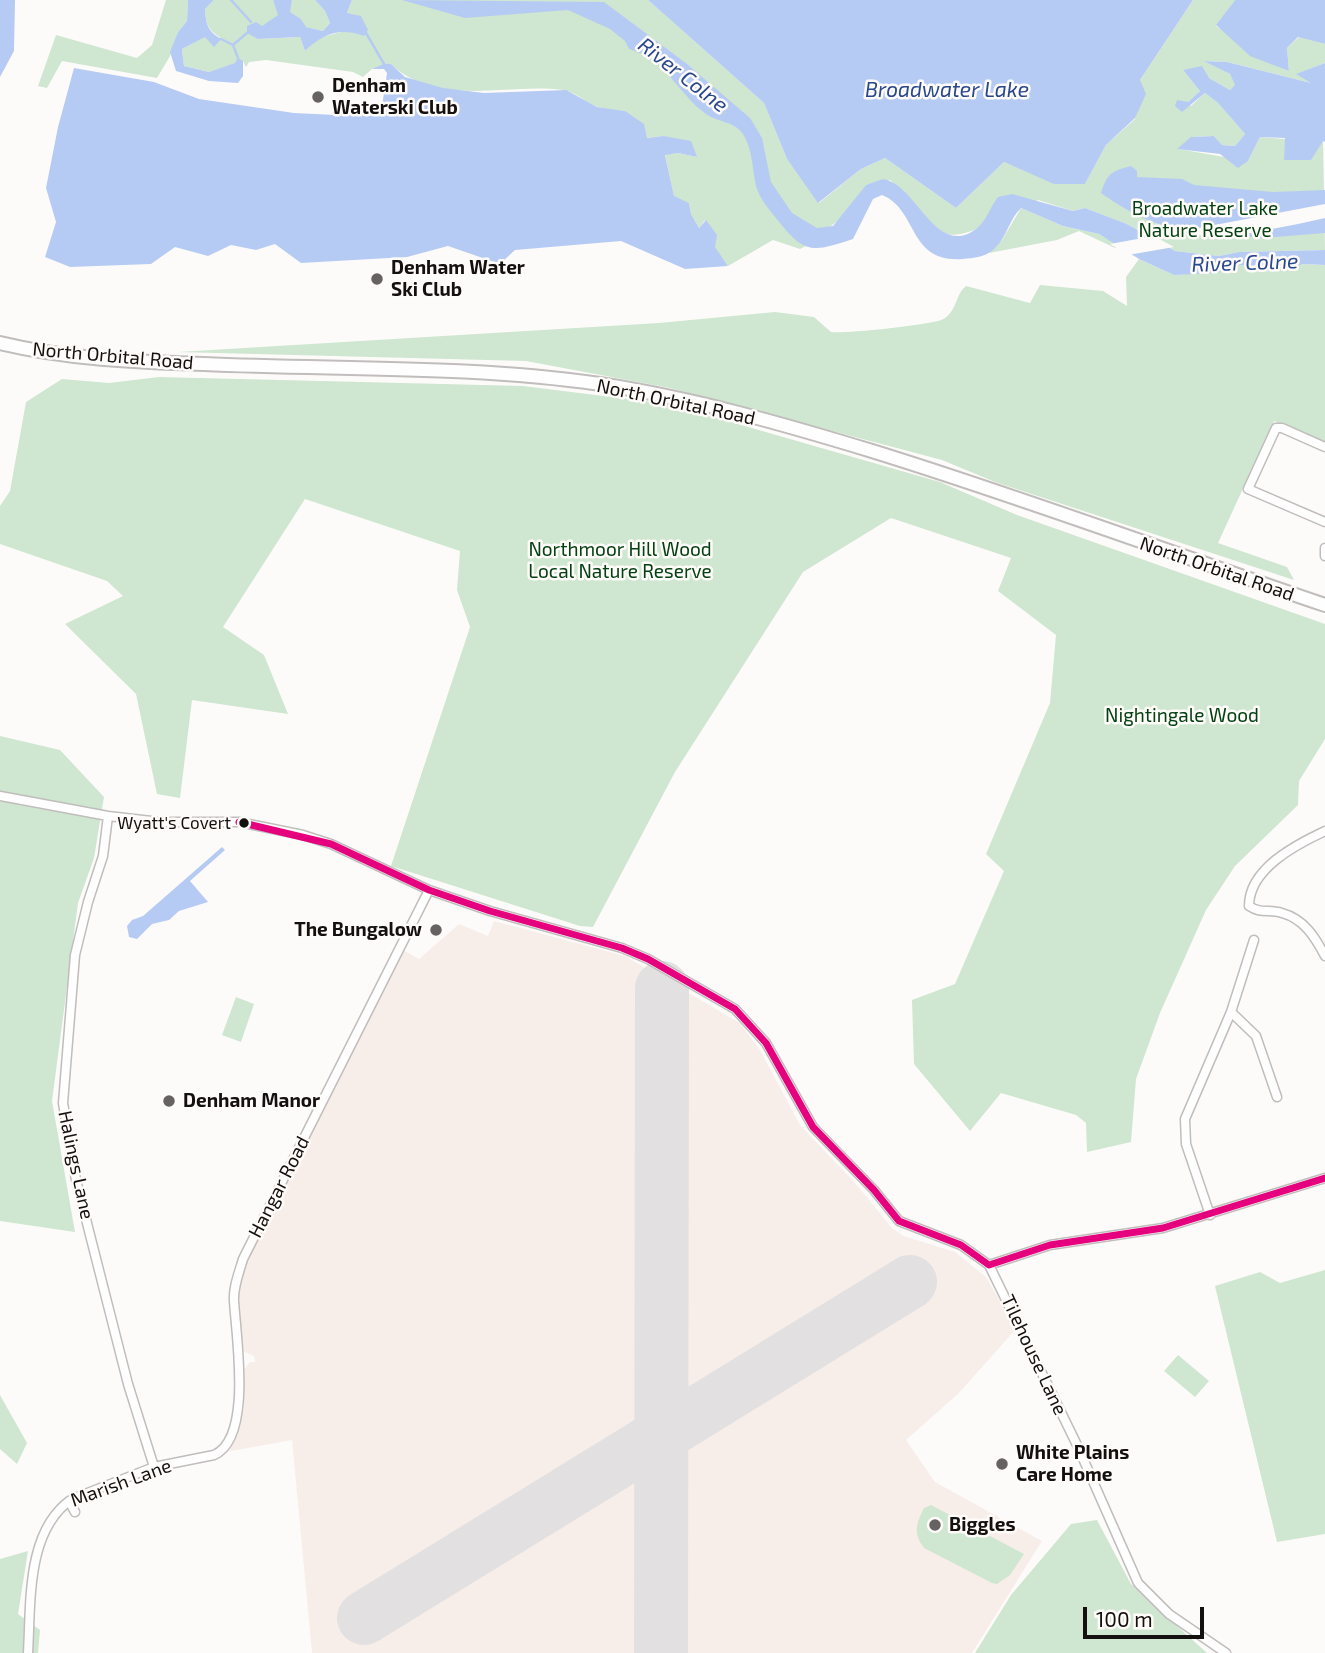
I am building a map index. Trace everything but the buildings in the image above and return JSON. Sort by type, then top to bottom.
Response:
[{"type":"main road","name":"North Orbital Road","points":[[0,342],[72,355],[139,362],[398,368],[597,384],[671,397],[811,433],[945,474],[1325,606]]},
{"type":"street","points":[[1325,447],[1282,428],[1276,428],[1248,489],[1325,522]]},
{"type":"street","points":[[1325,548],[1325,556]]},
{"type":"street","name":"Tilehouse Lane","points":[[0,796],[108,816],[160,822],[239,822],[331,844],[429,890],[489,911],[622,948],[648,959],[735,1009],[766,1043],[813,1127],[874,1190],[899,1221],[961,1245],[989,1265],[1077,1445],[1138,1583],[1169,1614],[1226,1653]]},
{"type":"street","name":"Halings Lane","points":[[108,816],[103,856],[75,955],[62,1103],[79,1189],[128,1384],[154,1467]]},
{"type":"street","points":[[1325,831],[1288,851],[1259,877],[1249,893],[1249,906],[1258,912],[1281,912],[1303,923],[1325,956]]},
{"type":"street","name":"Hangar Road","points":[[239,1384],[234,1299],[243,1259],[429,890]]},
{"type":"street","points":[[1210,1215],[1186,1144],[1185,1119],[1231,1012],[1254,940]]},
{"type":"street","points":[[1231,1012],[1256,1036],[1277,1097]]},
{"type":"street","points":[[989,1265],[1050,1245],[1163,1228],[1325,1178]]},
{"type":"street","name":"Marish Lane","points":[[28,1653],[40,1540],[48,1520],[69,1501],[154,1467],[220,1452],[230,1437],[238,1408],[239,1384]]},
{"type":"street","points":[[69,1501],[75,1513]]},
{"type":"shaded area","points":[[494,921],[625,956],[740,1023],[760,1050],[800,1125],[857,1185],[892,1228],[904,1236],[955,1252],[986,1277],[1016,1329],[958,1394],[906,1440],[935,1482],[1042,1541],[972,1653],[312,1653],[292,1440],[226,1452],[237,1432],[244,1409],[242,1372],[250,1362],[255,1362],[254,1356],[242,1351],[236,1304],[244,1264],[403,950],[419,959],[459,924],[488,936]]},
{"type":"green space","points":[[166,0],[188,0],[187,21],[178,32],[170,56],[157,78],[62,61],[47,88],[38,86],[56,35],[137,58],[152,45]]},
{"type":"green space","name":"Broadwater Lake Nature Reserve","points":[[214,0],[273,0],[279,15],[261,27],[258,39],[300,37],[305,51],[318,38],[349,30],[347,13],[352,0],[648,0],[764,103],[787,159],[819,203],[861,169],[885,158],[956,208],[1004,162],[1054,183],[1085,184],[1106,145],[1135,119],[1140,80],[1193,0],[1235,0],[1216,26],[1273,64],[1289,71],[1287,48],[1299,37],[1325,44],[1325,63],[1297,74],[1315,84],[1227,62],[1206,61],[1230,74],[1236,85],[1230,90],[1209,78],[1183,70],[1200,91],[1188,102],[1184,102],[1191,106],[1205,93],[1218,103],[1245,134],[1235,146],[1222,145],[1214,136],[1192,137],[1178,149],[1248,161],[1260,137],[1285,139],[1285,160],[1323,140],[1325,250],[1239,252],[1219,256],[1175,251],[1127,224],[1085,208],[1073,211],[1038,200],[976,229],[952,235],[929,223],[890,180],[866,185],[840,219],[804,247],[800,249],[773,240],[728,266],[714,247],[705,220],[699,228],[691,214],[689,203],[674,197],[665,154],[678,153],[697,157],[663,136],[646,138],[625,111],[598,107],[563,90],[541,88],[473,91],[430,86],[410,78],[391,64],[372,69],[363,77],[353,72],[266,60],[249,62],[246,67],[243,61],[209,72],[184,66],[182,49],[206,36],[221,38],[210,29],[206,19],[205,9]]},
{"type":"green space","points":[[292,0],[315,0],[325,11],[330,23],[323,31],[305,27],[301,19],[289,12]]},
{"type":"green space","points":[[1021,208],[1063,226],[1099,234],[1121,246],[1115,248],[1079,231],[1057,240],[989,253],[1002,240]]},
{"type":"green space","points":[[1139,259],[1174,275],[1228,271],[1237,265],[1281,266],[1291,269],[1303,264],[1325,265],[1325,442],[1274,421],[1218,543],[1287,567],[1294,580],[995,482],[942,460],[670,388],[526,361],[178,352],[659,323],[775,312],[814,317],[831,332],[869,330],[941,320],[953,309],[966,286],[1030,303],[1040,285],[1103,291],[1127,306],[1126,277]]},
{"type":"green space","points":[[159,377],[523,386],[668,404],[940,482],[1017,515],[1325,624],[1325,739],[1299,781],[1298,805],[1235,866],[1206,910],[1160,1013],[1136,1079],[1131,1142],[1087,1152],[1086,1123],[1076,1115],[1001,1093],[970,1131],[914,1064],[912,1000],[955,984],[1004,871],[986,854],[1050,703],[1056,635],[998,591],[1011,558],[891,518],[803,572],[675,772],[593,927],[580,926],[391,866],[470,627],[457,590],[460,551],[305,499],[223,627],[264,655],[288,714],[192,700],[180,798],[157,794],[136,694],[65,624],[123,596],[107,581],[0,544],[0,506],[10,491],[26,402],[62,379],[109,383]]},
{"type":"green space","points":[[0,736],[60,750],[104,797],[94,858],[78,903],[52,1101],[75,1232],[0,1221]]},
{"type":"green space","points":[[236,997],[254,1004],[241,1042],[222,1035]]},
{"type":"green space","points":[[1325,1270],[1325,1534],[1277,1542],[1215,1286],[1260,1272],[1280,1283]]},
{"type":"green space","points":[[1178,1355],[1209,1381],[1195,1397],[1164,1371]]},
{"type":"green space","points":[[0,1395],[27,1443],[17,1464],[0,1449]]},
{"type":"green space","points":[[931,1505],[1024,1554],[1010,1575],[997,1584],[992,1583],[924,1548],[918,1538],[918,1524],[924,1508]]},
{"type":"green space","points":[[1097,1520],[1131,1584],[1207,1653],[975,1653],[1011,1595],[1071,1524]]},
{"type":"green space","points":[[28,1551],[18,1614],[40,1630],[38,1653],[0,1653],[0,1559]]},
{"type":"water","points":[[0,0],[15,0],[14,51],[0,77]]},
{"type":"water","points":[[188,0],[214,0],[205,9],[206,19],[210,30],[221,39],[214,47],[205,37],[182,49],[184,66],[209,72],[235,63],[238,58],[243,61],[243,76],[238,83],[209,81],[176,71],[170,52],[178,32],[187,21]]},
{"type":"water","points":[[273,0],[292,0],[290,12],[301,19],[306,27],[323,31],[330,23],[325,11],[315,0],[352,0],[347,13],[361,16],[368,30],[364,36],[340,32],[325,36],[305,51],[300,37],[258,39],[247,33],[247,26],[256,22],[262,26],[278,15]]},
{"type":"water","name":"River Colne","points":[[402,0],[604,2],[687,64],[750,118],[762,138],[771,182],[792,213],[817,228],[833,226],[866,185],[883,179],[906,193],[938,228],[949,235],[962,236],[976,229],[998,197],[1012,194],[1073,211],[1085,208],[1127,224],[1175,251],[1219,256],[1239,252],[1325,250],[1325,265],[1303,264],[1291,269],[1281,266],[1237,265],[1218,273],[1174,275],[1139,259],[1099,234],[1063,226],[1021,208],[991,252],[971,258],[945,258],[932,253],[923,244],[894,202],[882,195],[873,199],[853,239],[827,247],[809,247],[786,230],[762,199],[756,186],[749,146],[743,134],[731,124],[706,114],[653,61],[629,49],[625,41],[610,29],[568,10],[465,18]]},
{"type":"water","name":"Broadwater Lake","points":[[648,0],[1193,0],[1140,80],[1146,94],[1135,118],[1106,145],[1085,184],[1054,184],[1004,162],[956,208],[885,158],[861,169],[818,203],[787,159],[764,103]]},
{"type":"water","points":[[1235,0],[1325,0],[1325,44],[1298,37],[1287,48],[1289,71],[1250,56],[1216,25]]},
{"type":"water","points":[[1204,61],[1227,62],[1311,83],[1296,74],[1325,63],[1325,142],[1323,141],[1311,160],[1284,160],[1285,138],[1260,137],[1248,161],[1238,168],[1220,154],[1177,149],[1191,137],[1214,136],[1222,145],[1235,146],[1245,134],[1218,103],[1205,93],[1182,112],[1175,106],[1177,100],[1188,102],[1200,91],[1183,70],[1202,66],[1209,78],[1230,90],[1235,85],[1230,74]]},
{"type":"water","points":[[391,64],[405,77],[443,88],[484,93],[566,90],[597,107],[625,111],[644,124],[647,138],[663,136],[691,141],[697,157],[678,153],[665,155],[674,196],[689,203],[691,214],[699,228],[706,220],[717,235],[715,247],[728,266],[685,269],[621,241],[515,250],[500,264],[448,246],[407,257],[301,263],[275,244],[256,250],[231,245],[208,256],[175,247],[151,264],[70,267],[45,257],[56,222],[46,188],[58,127],[74,68],[154,82],[199,99],[294,113],[336,115],[382,106],[387,73],[384,69],[372,69]]},
{"type":"water","points":[[1131,166],[1137,171],[1137,177],[1182,179],[1194,185],[1273,192],[1325,190],[1325,233],[1263,238],[1199,232],[1198,227],[1159,224],[1134,214],[1101,193],[1111,174]]},
{"type":"water","points":[[222,847],[225,850],[190,881],[208,902],[179,911],[169,920],[152,924],[137,939],[129,937],[127,926],[132,920],[143,916]]},
{"type":"pier","points":[[1325,204],[1325,218],[1298,224],[1224,238],[1198,235],[1195,231],[1178,232]]},
{"type":"pier","points":[[1154,236],[1174,247],[1128,255],[1110,244]]},
{"type":"waterway","points":[[231,0],[251,22]]},
{"type":"waterway","points":[[233,45],[247,33]]},
{"type":"waterway","points":[[366,33],[384,64]]},
{"type":"waterway","points":[[221,39],[233,45],[238,58]]},
{"type":"runway","points":[[661,1653],[662,988]]},
{"type":"runway","points":[[364,1618],[910,1282]]},
{"type":"transit line","points":[[239,822],[331,844],[429,890],[490,911],[622,948],[648,959],[735,1009],[766,1043],[813,1127],[874,1190],[899,1221],[961,1245],[989,1265],[1050,1245],[1163,1228],[1325,1178]]},
{"type":"place","name":"Denham Waterski Club","points":[[318,97]]},
{"type":"place","name":"Denham Water Ski Club","points":[[377,279]]},
{"type":"place","name":"Wyatt's Covert","points":[[244,823]]},
{"type":"place","name":"The Bungalow","points":[[436,930]]},
{"type":"place","name":"Denham Manor","points":[[169,1101]]},
{"type":"place","name":"White Plains Care Home","points":[[1002,1464]]},
{"type":"place","name":"Biggles","points":[[935,1525]]},
{"type":"park label","name":"Northmoor Hill Wood Local Nature Reserve","points":[[620,561]]},
{"type":"park label","name":"Nightingale Wood","points":[[1182,716]]}]
